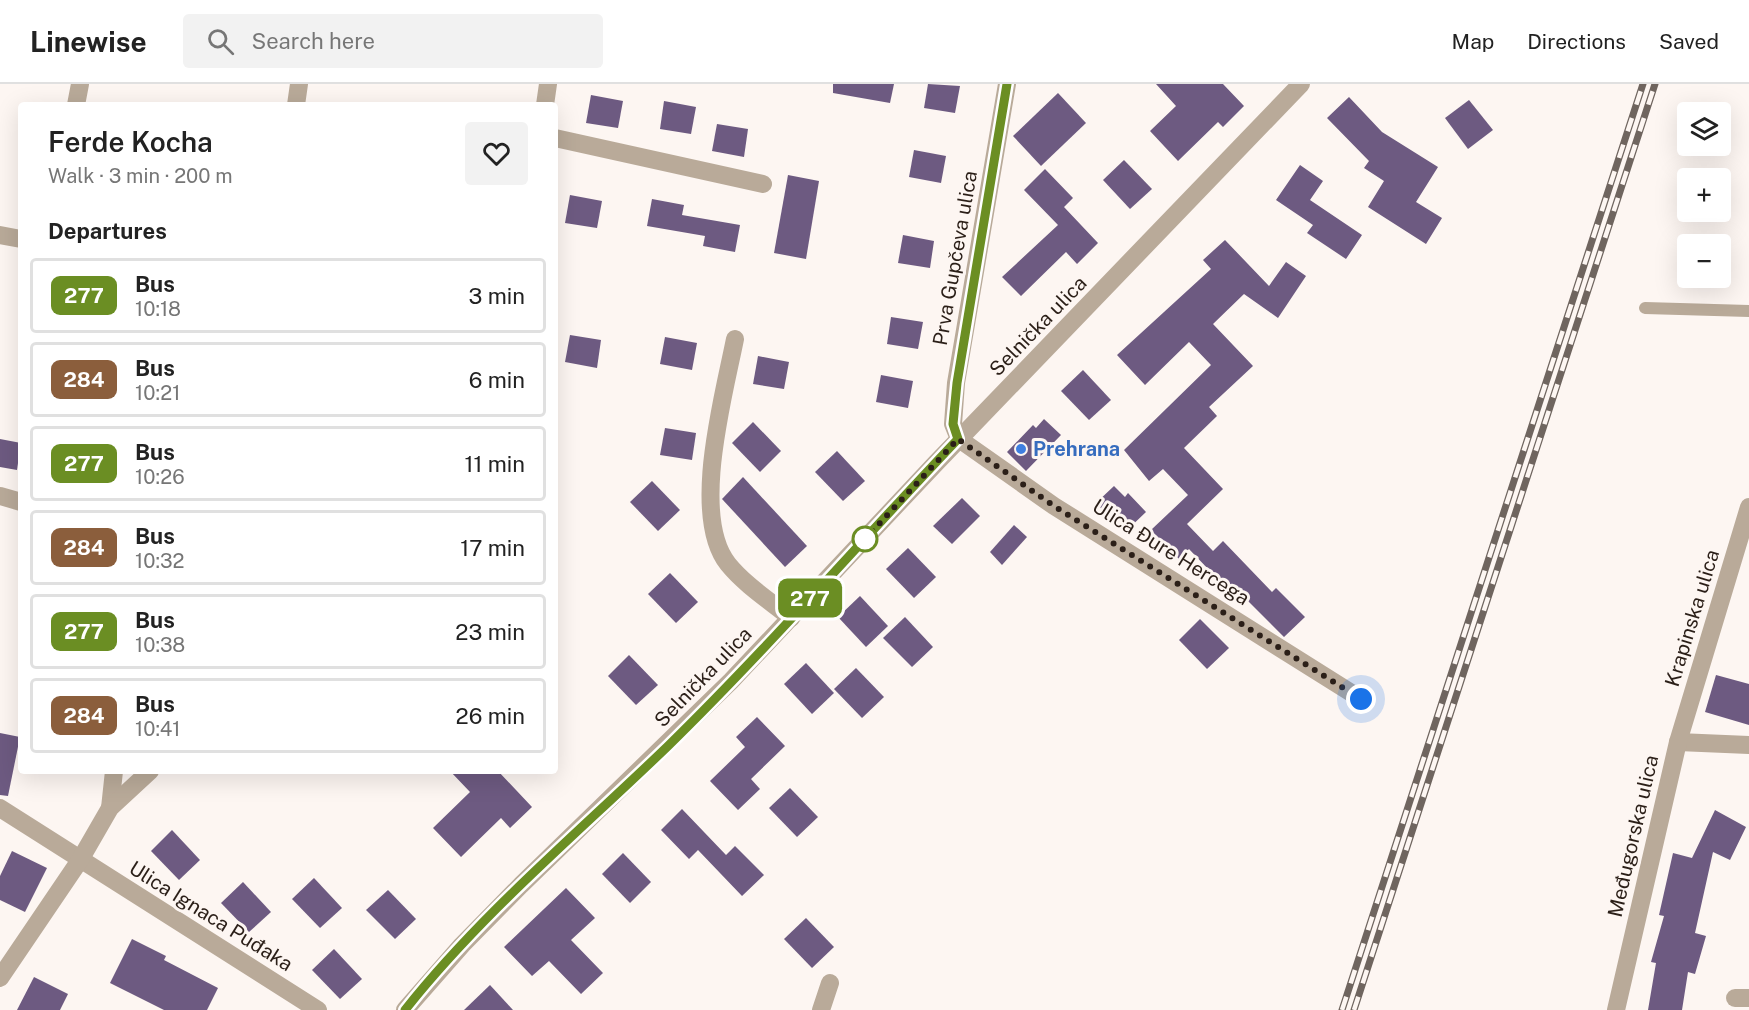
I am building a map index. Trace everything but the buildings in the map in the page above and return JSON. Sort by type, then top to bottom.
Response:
[{"type":"street","points":[[77,102],[80,84]]},
{"type":"street","points":[[296,102],[299,84]]},
{"type":"street","points":[[545,102],[548,84]]},
{"type":"street","name":"Prva Gupčeva ulica","points":[[958,439],[953,424],[957,383],[1007,84]]},
{"type":"street","name":"Selnička ulica","points":[[405,1010],[422,988],[497,910],[668,746],[958,439],[1301,84]]},
{"type":"street","points":[[558,139],[763,184]]},
{"type":"street","points":[[0,235],[18,238]]},
{"type":"street","points":[[735,339],[711,478],[711,501],[717,543],[727,563],[742,579],[791,618]]},
{"type":"street","name":"Ulica Đure Hercega","points":[[958,439],[1054,506],[1361,699]]},
{"type":"street","points":[[0,496],[18,501]]},
{"type":"street","name":"Krapinska ulica","points":[[1678,742],[1749,507]]},
{"type":"street","name":"Međugorska ulica","points":[[1616,1010],[1678,742],[1749,745]]},
{"type":"street","points":[[110,808],[114,774]]},
{"type":"street","points":[[0,978],[80,860],[110,808],[147,774]]},
{"type":"street","name":"Ulica Ignaca Puđaka","points":[[0,808],[318,1010]]},
{"type":"street","points":[[821,1010],[830,983]]},
{"type":"lane","points":[[1645,308],[1749,311]]},
{"type":"railway","points":[[1342,1010],[1643,84]]},
{"type":"railway","points":[[1354,1010],[1655,84]]},
{"type":"bus line","name":"277","points":[[405,1010],[422,988],[521,885],[668,746],[731,681],[958,439],[953,424],[953,410],[1007,84]]},
{"type":"place","name":"Prehrana","points":[[1021,449]]},
{"type":"route","points":[[865,539],[958,439],[1054,506],[1361,699]]}]
